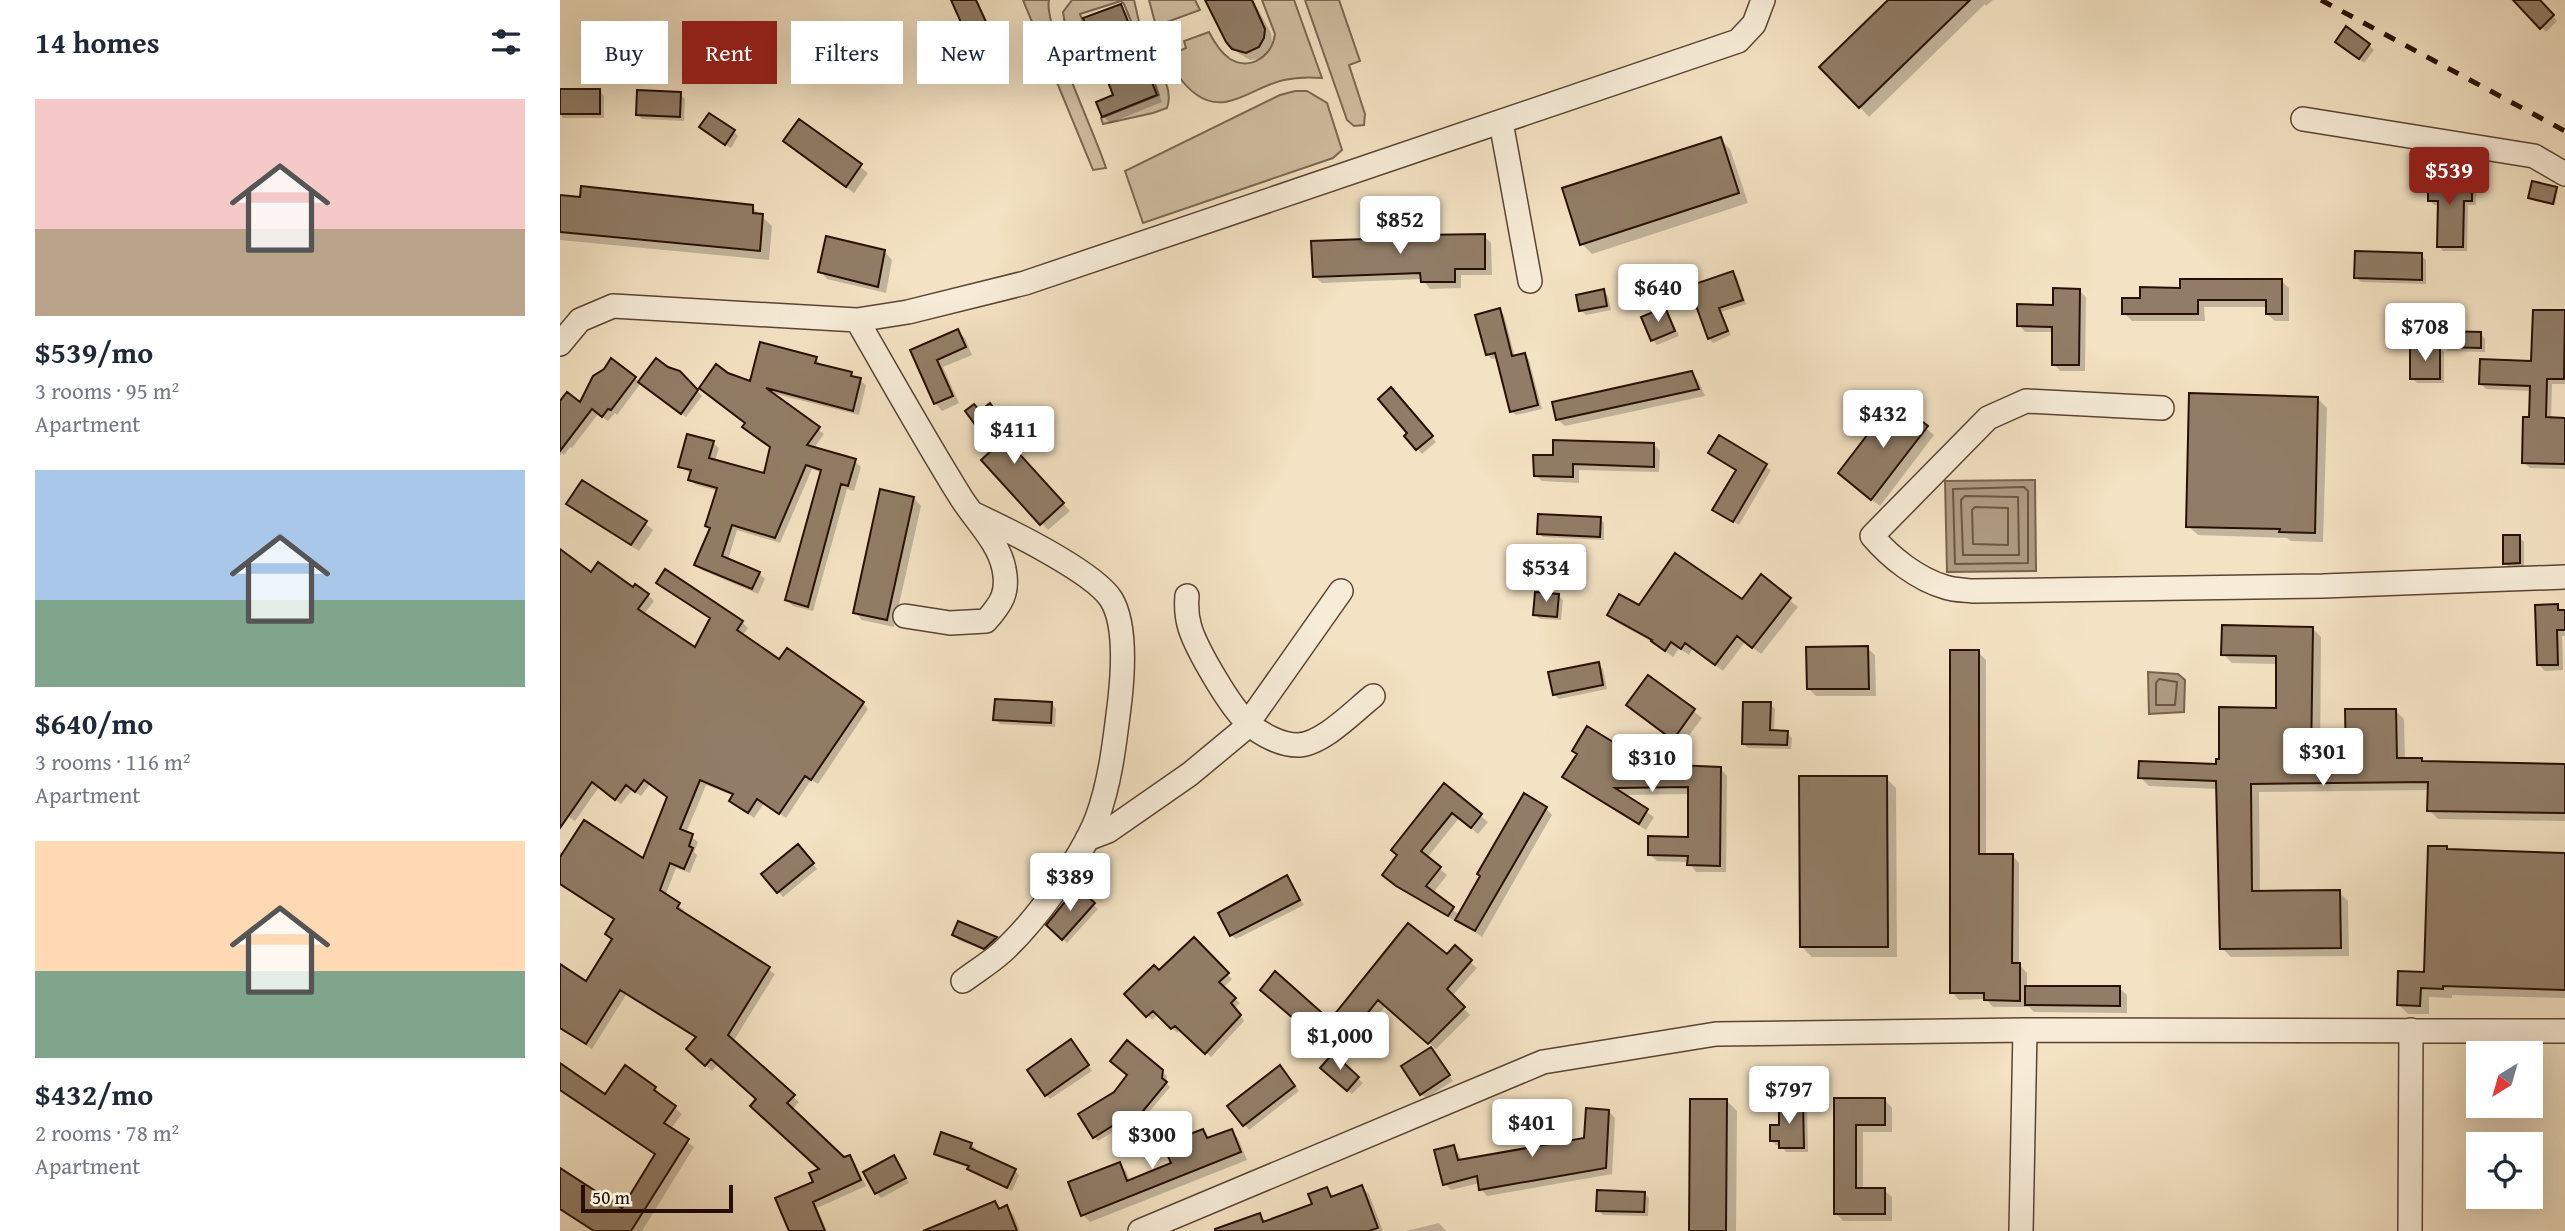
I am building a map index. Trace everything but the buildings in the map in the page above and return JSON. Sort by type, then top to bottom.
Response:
[{"type":"street","points":[[560,344],[580,320],[613,306],[856,320],[908,312],[1025,283],[1738,41],[1754,24],[1763,0]]},
{"type":"street","points":[[2303,119],[2534,156],[2565,174]]},
{"type":"street","points":[[1501,121],[1530,281]]},
{"type":"street","points":[[856,320],[972,513],[987,533],[1004,566],[1007,589],[1002,603],[986,621],[950,624],[905,615]]},
{"type":"street","points":[[2162,408],[2026,401],[1988,418],[1872,536],[1886,553],[1924,578],[1945,587],[1973,591],[2323,586],[2565,577]]},
{"type":"street","points":[[963,981],[1002,953],[1025,927],[1054,891],[1087,839],[1097,818],[1114,752],[1122,674],[1118,617],[1111,599],[1100,586],[1069,565],[972,513]]},
{"type":"street","points":[[1087,839],[1108,831],[1226,746],[1248,723],[1341,591]]},
{"type":"street","points":[[1188,596],[1186,607],[1190,629],[1218,682],[1248,723],[1274,740],[1297,745],[1318,740],[1373,696]]},
{"type":"street","points":[[2021,1231],[2025,1030]]},
{"type":"street","points":[[1140,1231],[1543,1062],[1716,1034],[2025,1030],[2565,1031]]},
{"type":"street","points":[[2410,1231],[2411,1030]]},
{"type":"shaded area","points":[[1023,0],[1049,0],[1051,21],[1032,21]]},
{"type":"shaded area","points":[[1072,0],[1134,0],[1139,21],[1131,21],[1121,1],[1080,14],[1083,21],[1064,21],[1063,12]]},
{"type":"shaded area","points":[[1149,0],[1195,0],[1200,10],[1170,21],[1155,21]]},
{"type":"shaded area","points":[[1262,0],[1294,0],[1322,78],[1284,80],[1240,98],[1219,102],[1208,101],[1197,95],[1181,78],[1181,50],[1186,48],[1184,41],[1209,32],[1223,53],[1230,59],[1245,63],[1265,55],[1275,34]]},
{"type":"shaded area","points":[[1305,0],[1339,0],[1360,61],[1349,65],[1365,114],[1364,125],[1354,126],[1347,120]]},
{"type":"shaded area","points":[[1058,84],[1073,84],[1106,168],[1093,170]]},
{"type":"shaded area","points":[[1155,84],[1166,84],[1169,95],[1167,108],[1103,124],[1101,118],[1159,95]]},
{"type":"shaded area","points":[[1307,91],[1327,103],[1342,150],[1333,158],[1143,223],[1125,171],[1280,95]]},
{"type":"water","points":[[2035,480],[2036,571],[1947,572],[1945,481]]},
{"type":"water","points":[[2148,672],[2178,674],[2185,680],[2184,712],[2149,714]]},
{"type":"railway","points":[[2321,0],[2565,131]]}]
